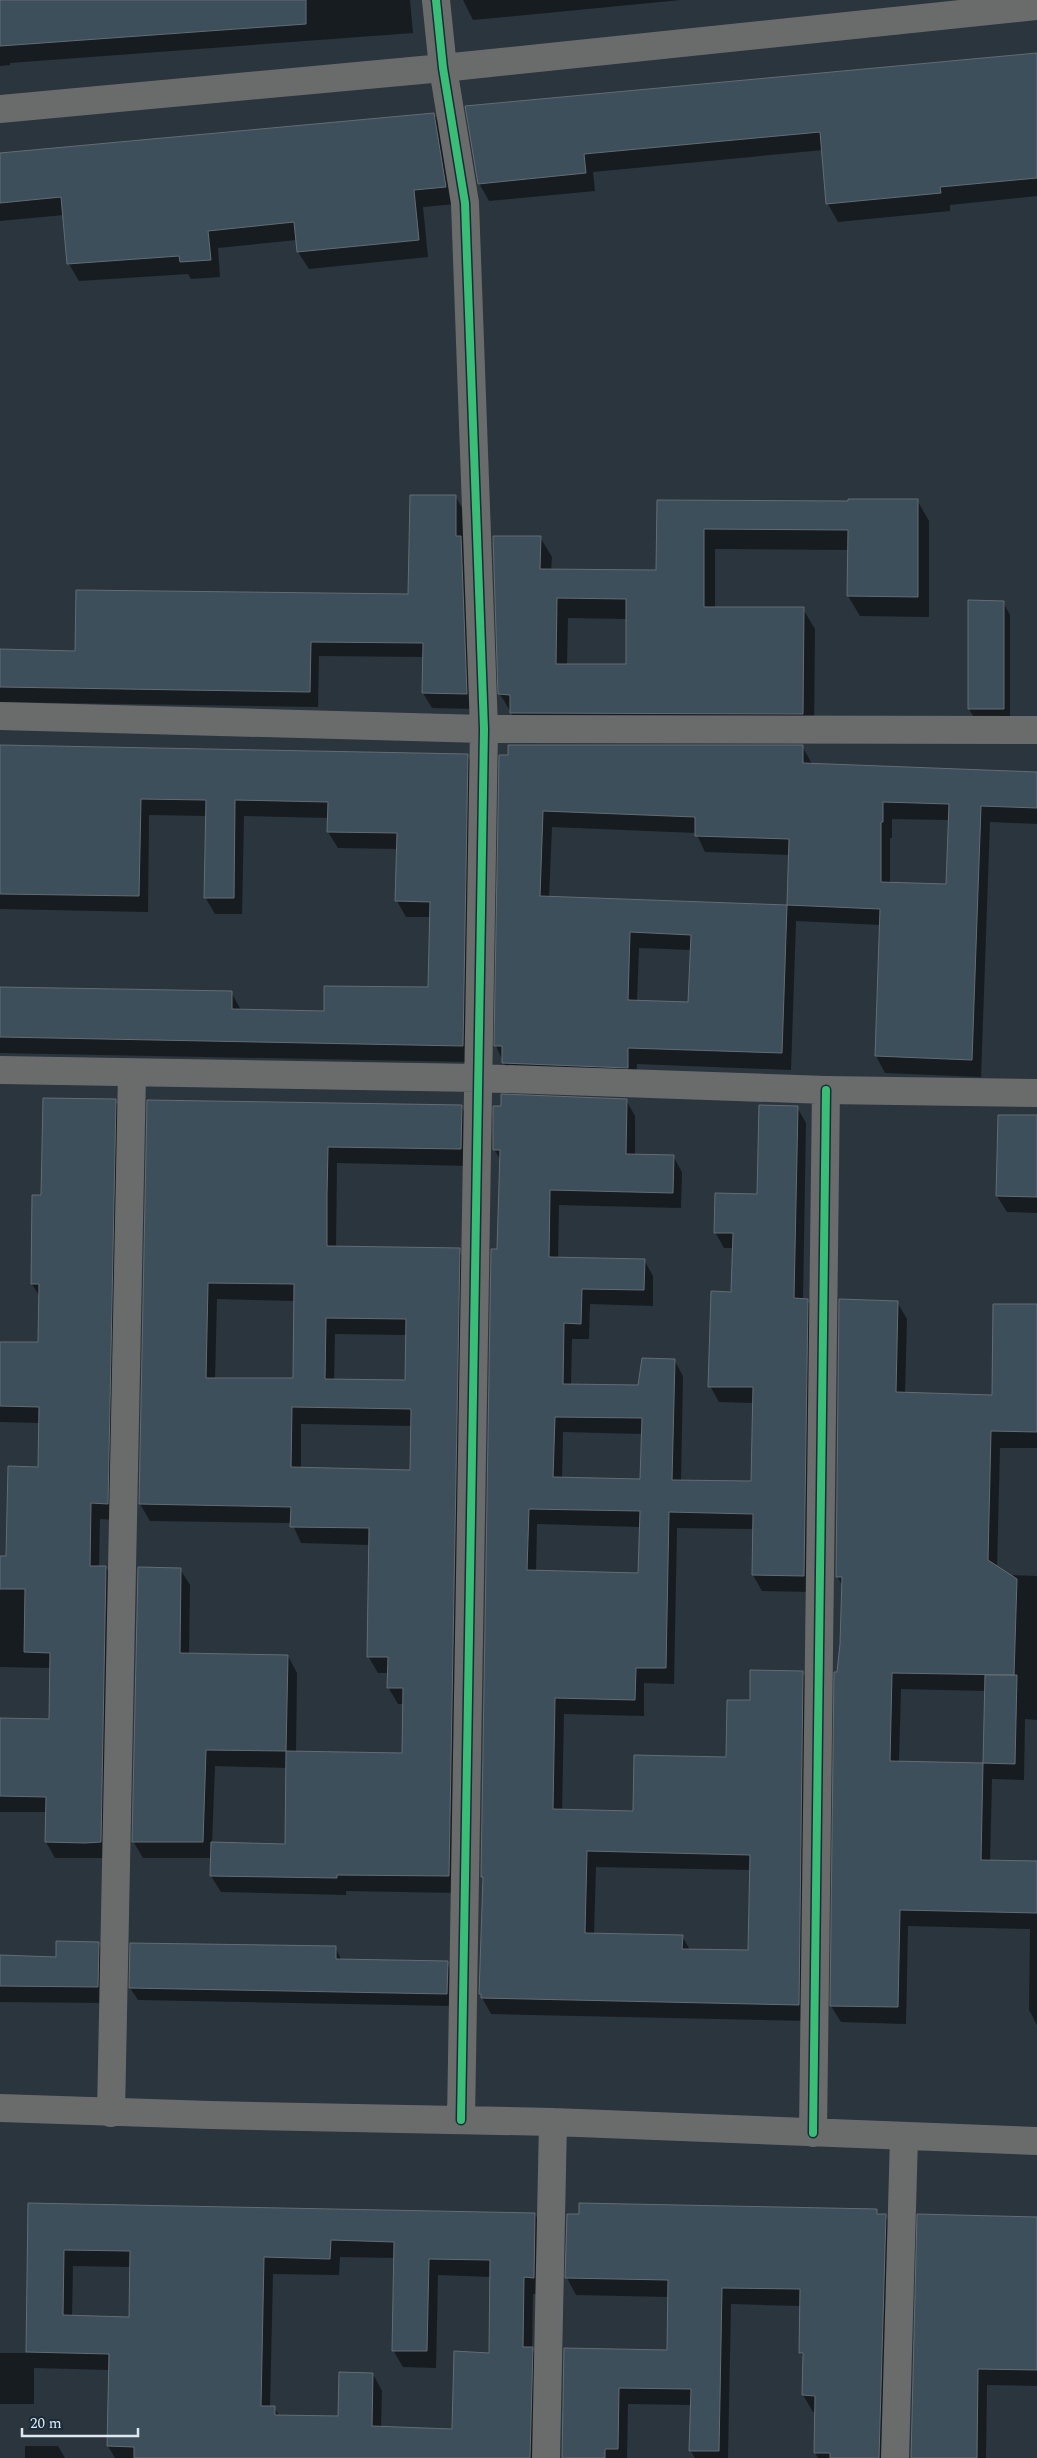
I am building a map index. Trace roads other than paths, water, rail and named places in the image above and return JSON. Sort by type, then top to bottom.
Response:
[{"type":"street","points":[[436,0],[443,68],[464,203],[484,729],[461,2120]]},
{"type":"street","points":[[0,109],[443,68],[1037,6]]},
{"type":"street","points":[[0,716],[484,729],[1037,730]]},
{"type":"street","points":[[0,1070],[477,1078],[826,1090],[1037,1093]]},
{"type":"street","points":[[111,2113],[132,1073]]},
{"type":"street","points":[[813,2133],[826,1090]]},
{"type":"street","points":[[0,2108],[111,2113],[553,2122],[1037,2141]]},
{"type":"street","points":[[546,2458],[553,2122]]},
{"type":"street","points":[[895,2458],[904,2137]]}]
